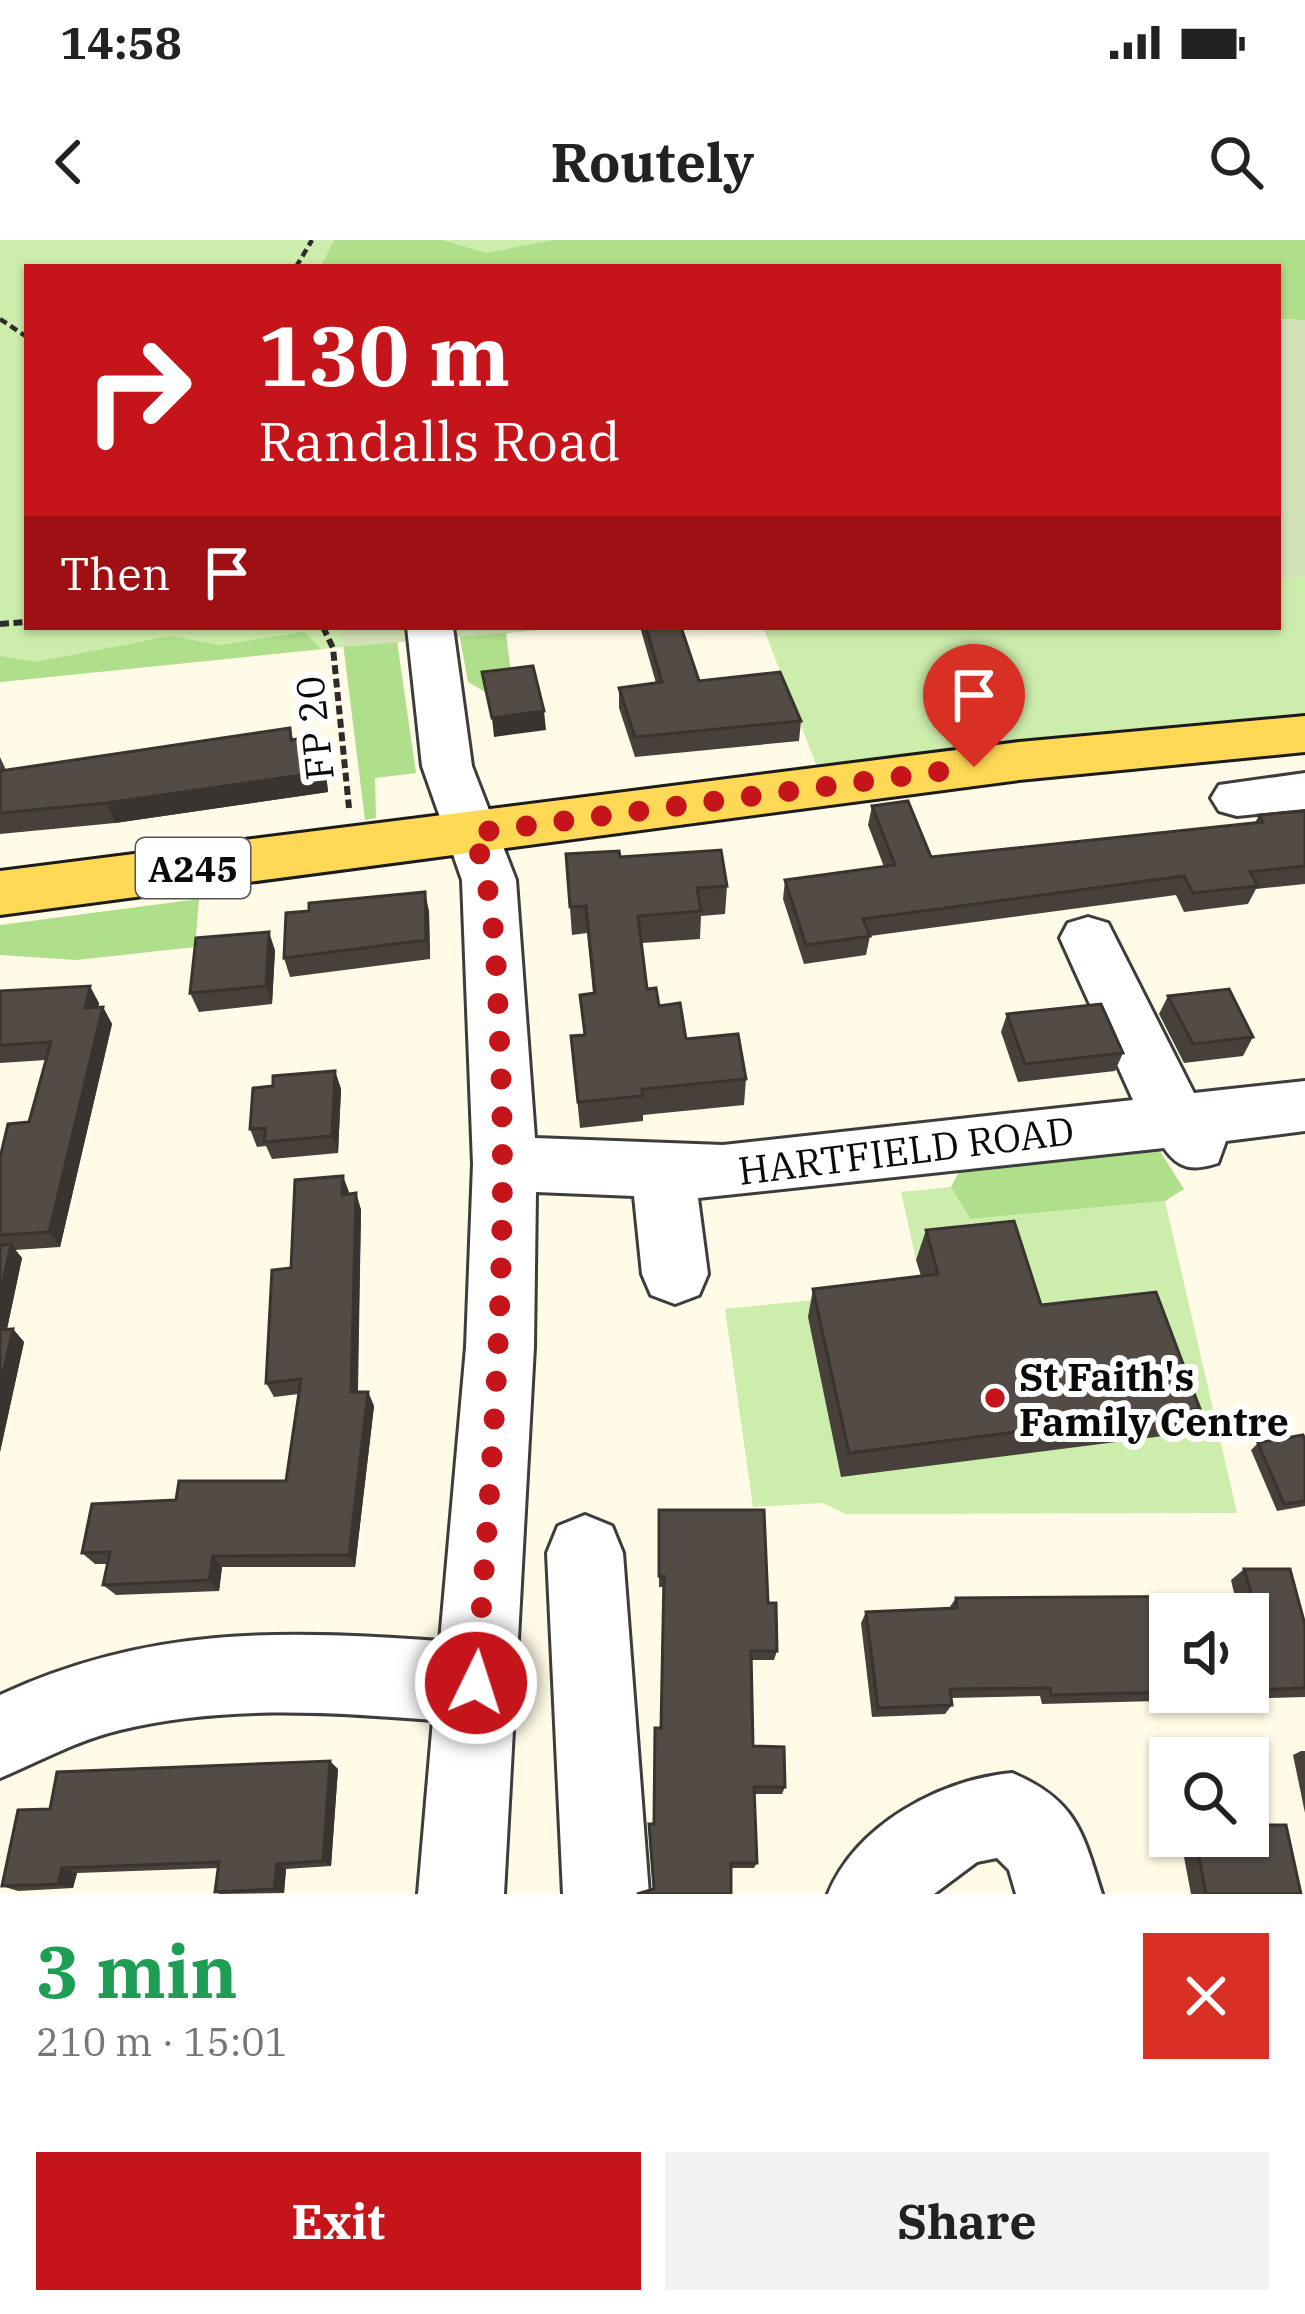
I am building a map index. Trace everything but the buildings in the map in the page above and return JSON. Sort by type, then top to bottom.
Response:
[{"type":"main road","name":"A245","points":[[0,893],[1019,761],[1305,734]]},
{"type":"street","points":[[430,630],[447,766],[489,880],[506,1164],[500,1346],[460,1894]]},
{"type":"street","points":[[1238,798],[1305,791]]},
{"type":"street","points":[[1088,938],[1157,1090],[1191,1135]]},
{"type":"street","name":"HARTFIELD ROAD","points":[[506,1164],[723,1172],[1191,1135],[1305,1106]]},
{"type":"street","points":[[666,1172],[666,1219],[676,1274]]},
{"type":"street","points":[[585,1552],[606,1894]]},
{"type":"street","points":[[0,1737],[35,1718],[122,1688],[206,1671],[476,1683]]},
{"type":"street","points":[[871,1894],[938,1833],[983,1815],[1012,1815],[1045,1845],[1059,1894]]},
{"type":"path","name":"FP 20","points":[[324,630],[333,648],[351,826]]},
{"type":"green space","points":[[0,240],[1305,240],[1305,320],[1281,319],[1281,264],[24,264],[24,630],[341,630],[343,647],[0,682]]},
{"type":"green space","points":[[334,240],[442,240],[486,253],[554,240],[1305,240],[1305,320],[1281,319],[1281,264],[322,264]]},
{"type":"green space","points":[[1281,319],[1305,320],[1305,576],[1281,579]]},
{"type":"green space","points":[[1305,576],[1305,715],[817,767],[764,630],[1281,630],[1281,579]]},
{"type":"green space","points":[[341,630],[395,630],[416,773],[375,778],[376,818],[365,820]]},
{"type":"green space","points":[[341,630],[538,630],[343,647]]},
{"type":"green space","points":[[459,630],[540,630],[506,633],[513,689],[485,692],[468,682]]},
{"type":"green space","points":[[304,632],[321,649],[0,682],[0,656],[36,662],[170,636],[220,645]]},
{"type":"green space","points":[[199,899],[195,947],[76,960],[0,955],[0,925]]},
{"type":"green space","points":[[1158,1148],[1184,1189],[1165,1201],[970,1219],[951,1187],[960,1170]]},
{"type":"green space","points":[[951,1187],[970,1219],[1165,1201],[1237,1513],[846,1514],[823,1503],[753,1507],[725,1309],[822,1299],[1021,1334],[1000,1250],[916,1260],[901,1192]]},
{"type":"place","name":"St Faith's Family Centre","points":[[995,1398]]},
{"type":"route","points":[[476,1683],[500,1346],[506,1164],[489,880],[473,833],[974,767]]}]
